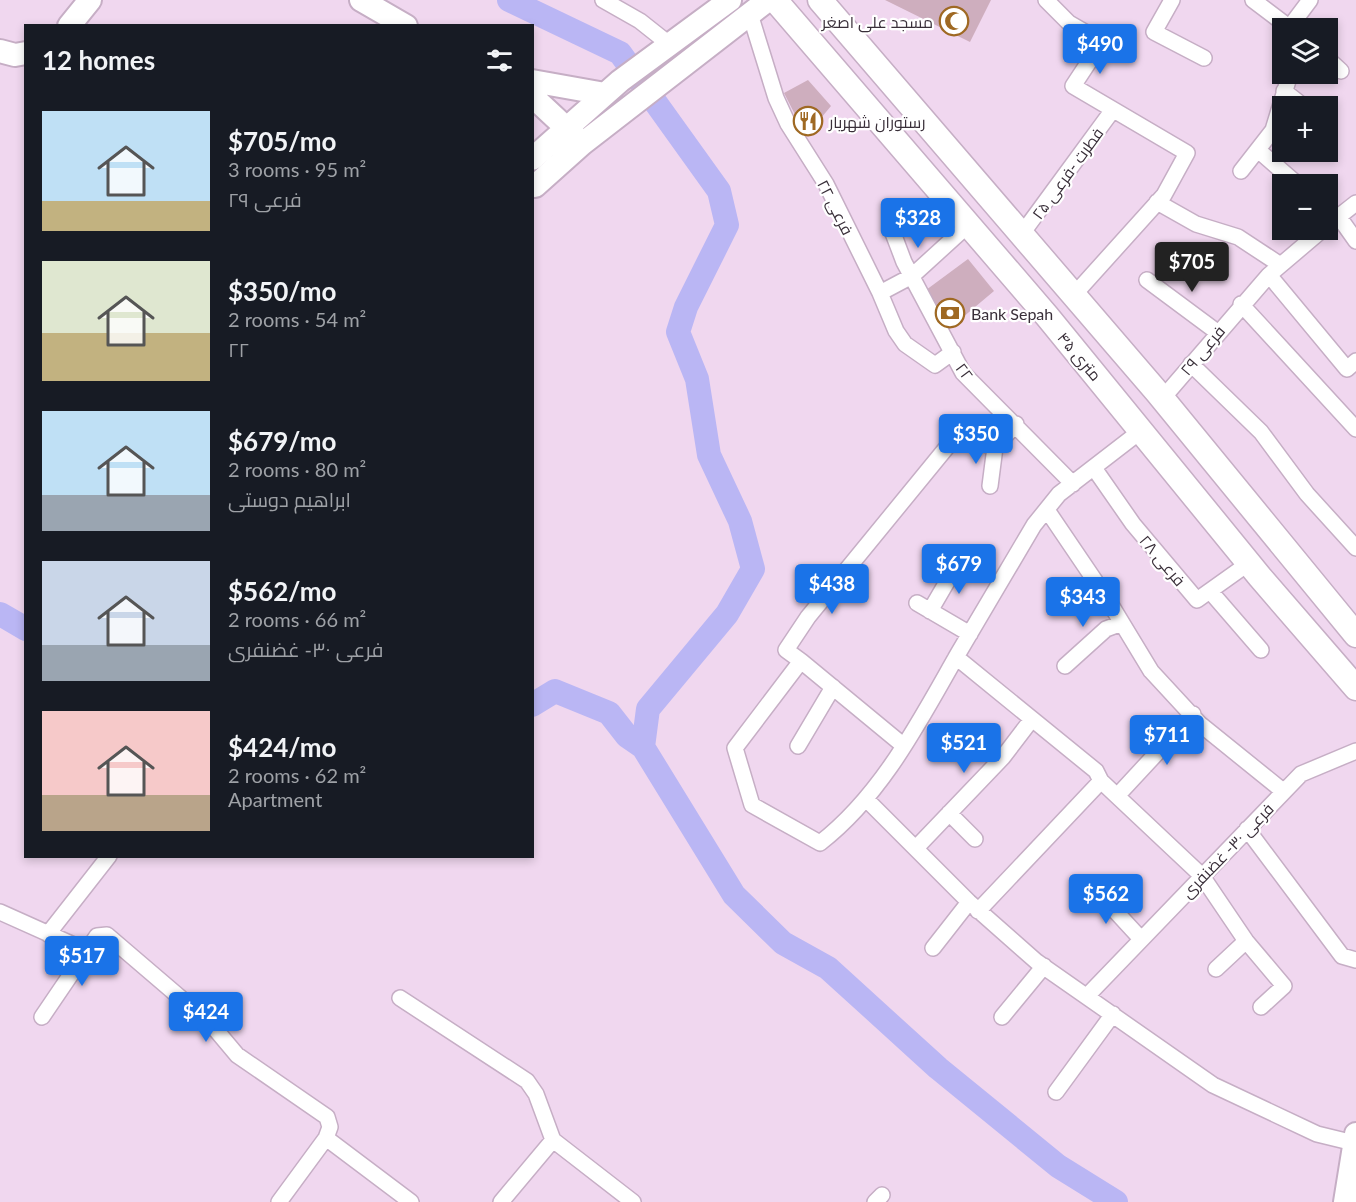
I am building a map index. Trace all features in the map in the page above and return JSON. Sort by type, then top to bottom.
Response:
[{"type":"main road","name":"۴۵ متری","points":[[775,0],[1047,316],[1249,563],[1356,688]]},
{"type":"main road","name":"۴۵ متری","points":[[820,0],[1162,399],[1356,635]]},
{"type":"main road","points":[[1047,316],[1055,317],[1064,313],[1073,296]]},
{"type":"main road","points":[[1077,352],[1082,334],[1090,329],[1102,328]]},
{"type":"street","points":[[71,24],[90,0]]},
{"type":"street","points":[[361,0],[403,24]]},
{"type":"street","points":[[603,0],[640,21],[669,44]]},
{"type":"street","points":[[534,185],[612,87],[730,0]]},
{"type":"street","points":[[534,158],[637,101],[768,0]]},
{"type":"street","points":[[1046,0],[1069,23],[1102,42],[1073,86],[1187,153],[1164,195],[1073,296]]},
{"type":"street","points":[[1172,0],[1154,32],[1204,58]]},
{"type":"street","points":[[1253,0],[1276,18]]},
{"type":"street","points":[[1296,18],[1310,0]]},
{"type":"street","name":"فرعی ۲۲","points":[[750,14],[776,98],[788,124],[826,184],[880,293],[896,331],[905,344],[935,365],[953,352]]},
{"type":"street","points":[[0,51],[15,55],[24,53]]},
{"type":"street","points":[[534,81],[612,87]]},
{"type":"street","points":[[1241,171],[1273,130],[1286,84]]},
{"type":"street","points":[[1284,91],[1290,96]]},
{"type":"street","points":[[534,98],[575,136]]},
{"type":"street","name":"فطرت -فرعی ۲۵","points":[[1021,235],[1112,111]]},
{"type":"street","points":[[1258,150],[1286,174]]},
{"type":"street","points":[[1157,202],[1196,224],[1238,237],[1274,269],[1347,369],[1356,361]]},
{"type":"street","name":"فرعی ۲۹","points":[[1338,216],[1356,203]]},
{"type":"street","points":[[880,293],[912,276],[968,225]]},
{"type":"street","points":[[1338,229],[1356,241]]},
{"type":"street","name":"۲۲","points":[[892,234],[963,373],[1073,484]]},
{"type":"street","name":"فرعی ۲۹","points":[[1162,399],[1241,304],[1274,269],[1309,240]]},
{"type":"street","points":[[1147,280],[1217,333]]},
{"type":"street","points":[[1241,304],[1356,429]]},
{"type":"street","points":[[1191,363],[1261,432],[1307,494],[1356,549]]},
{"type":"street","points":[[990,486],[995,447],[1016,424]]},
{"type":"street","points":[[801,661],[735,748],[752,806],[820,843],[866,799],[904,746],[1034,525],[1059,494],[1142,430]]},
{"type":"street","points":[[904,746],[786,650],[808,617],[956,436],[995,447]]},
{"type":"street","name":"فرعی ۲۸","points":[[1094,468],[1133,524],[1197,600],[1249,563]]},
{"type":"street","points":[[1047,510],[1151,671],[1200,724],[1284,791]]},
{"type":"street","points":[[958,562],[924,607],[970,634]]},
{"type":"street","points":[[1210,591],[1261,650]]},
{"type":"street","points":[[1065,666],[1106,629],[1122,623]]},
{"type":"street","points":[[957,657],[1096,771],[1101,781],[1202,876],[1246,941],[1284,986],[1261,1007]]},
{"type":"street","points":[[798,746],[833,687]]},
{"type":"street","points":[[1117,796],[1193,714]]},
{"type":"street","points":[[916,848],[1003,757],[1032,719]]},
{"type":"street","name":"فرعی ۳۰- غضنفری","points":[[1087,996],[1301,774],[1356,751]]},
{"type":"street","points":[[933,948],[1101,781]]},
{"type":"street","points":[[866,799],[974,907],[1044,966],[1213,1085],[1317,1134],[1355,1140],[1345,1202]]},
{"type":"street","points":[[949,813],[975,839]]},
{"type":"street","points":[[1247,829],[1342,956],[1356,960]]},
{"type":"street","points":[[48,934],[107,858]]},
{"type":"street","points":[[1095,889],[1141,939]]},
{"type":"street","points":[[0,912],[87,951]]},
{"type":"street","points":[[42,1017],[97,936],[107,935],[211,1023],[237,1055],[327,1117],[330,1127],[326,1138],[279,1202]]},
{"type":"street","points":[[1216,969],[1246,941]]},
{"type":"street","points":[[1002,1017],[1044,966]]},
{"type":"street","points":[[400,998],[527,1081],[536,1094],[553,1140],[633,1202]]},
{"type":"street","points":[[1056,1092],[1113,1014]]},
{"type":"street","points":[[326,1138],[411,1202]]},
{"type":"street","points":[[501,1202],[553,1140]]},
{"type":"street","points":[[1349,1172],[1352,1202]]},
{"type":"building","name":"مسجد علی اصغر","points":[[885,0],[991,0],[970,42]]},
{"type":"building","name":"رستوران شهریار","points":[[808,80],[831,106],[806,136],[784,93]]},
{"type":"building","name":"Bank Sepah","points":[[968,259],[994,291],[943,334],[922,293]]},
{"type":"waterway","points":[[509,0],[620,53],[719,191],[727,225],[686,307],[678,332],[697,379],[709,455],[740,521],[753,569],[727,614],[648,709],[643,747],[734,895],[783,943],[828,968],[938,1068],[1058,1166],[1116,1202]]},
{"type":"waterway","points":[[0,614],[24,628]]},
{"type":"waterway","points":[[534,704],[555,691],[609,713],[627,736],[643,747]]},
{"type":"place","name":"مسجد علی اصغر","points":[[954,21]]},
{"type":"place","name":"رستوران شهریار","points":[[808,121]]},
{"type":"place","name":"Bank Sepah","points":[[950,313]]}]
